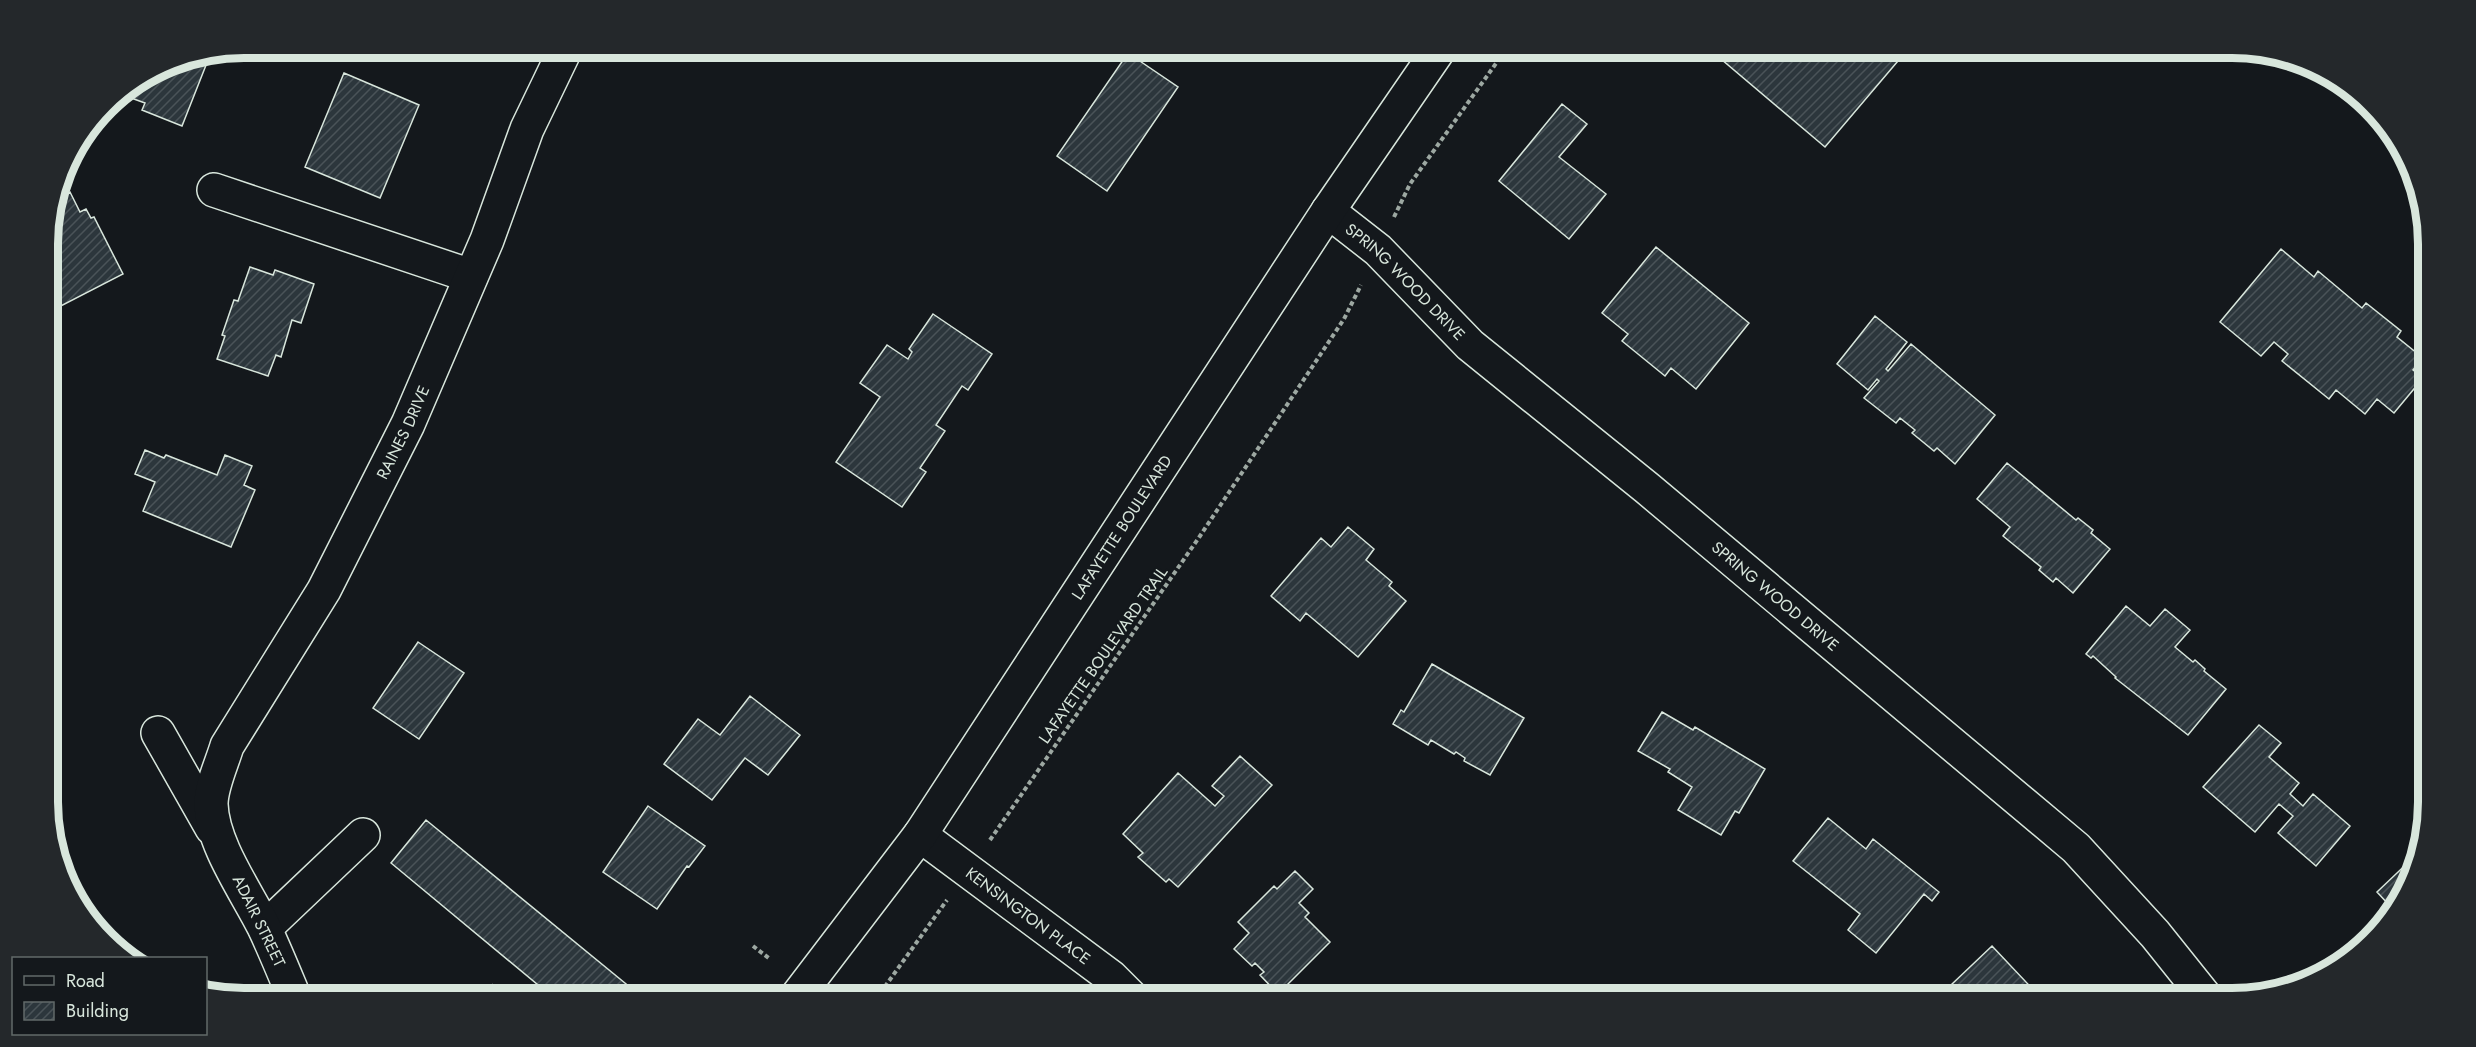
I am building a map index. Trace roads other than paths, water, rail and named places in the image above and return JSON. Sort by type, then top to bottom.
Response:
[{"type":"street","name":"LAFAYETTE BOULEVARD","points":[[803,988],[920,835],[1328,211],[1433,58]]},
{"type":"street","name":"RAINES DRIVE","points":[[211,802],[227,746],[324,590],[408,424],[471,276],[527,129],[561,59]]},
{"type":"street","points":[[214,190],[471,276]]},
{"type":"street","name":"SPRING WOOD DRIVE","points":[[1328,211],[1378,250],[1470,345],[1647,488],[2076,848],[2155,934],[2198,988]]},
{"type":"street","name":"ADAIR STREET","points":[[158,733],[221,844],[265,928],[290,988]]},
{"type":"street","name":"ADAIR STREET","points":[[211,802],[213,820],[221,844]]},
{"type":"street","points":[[265,928],[363,835]]},
{"type":"street","name":"KENSINGTON PLACE","points":[[920,835],[967,872],[1092,962],[1122,988]]}]
